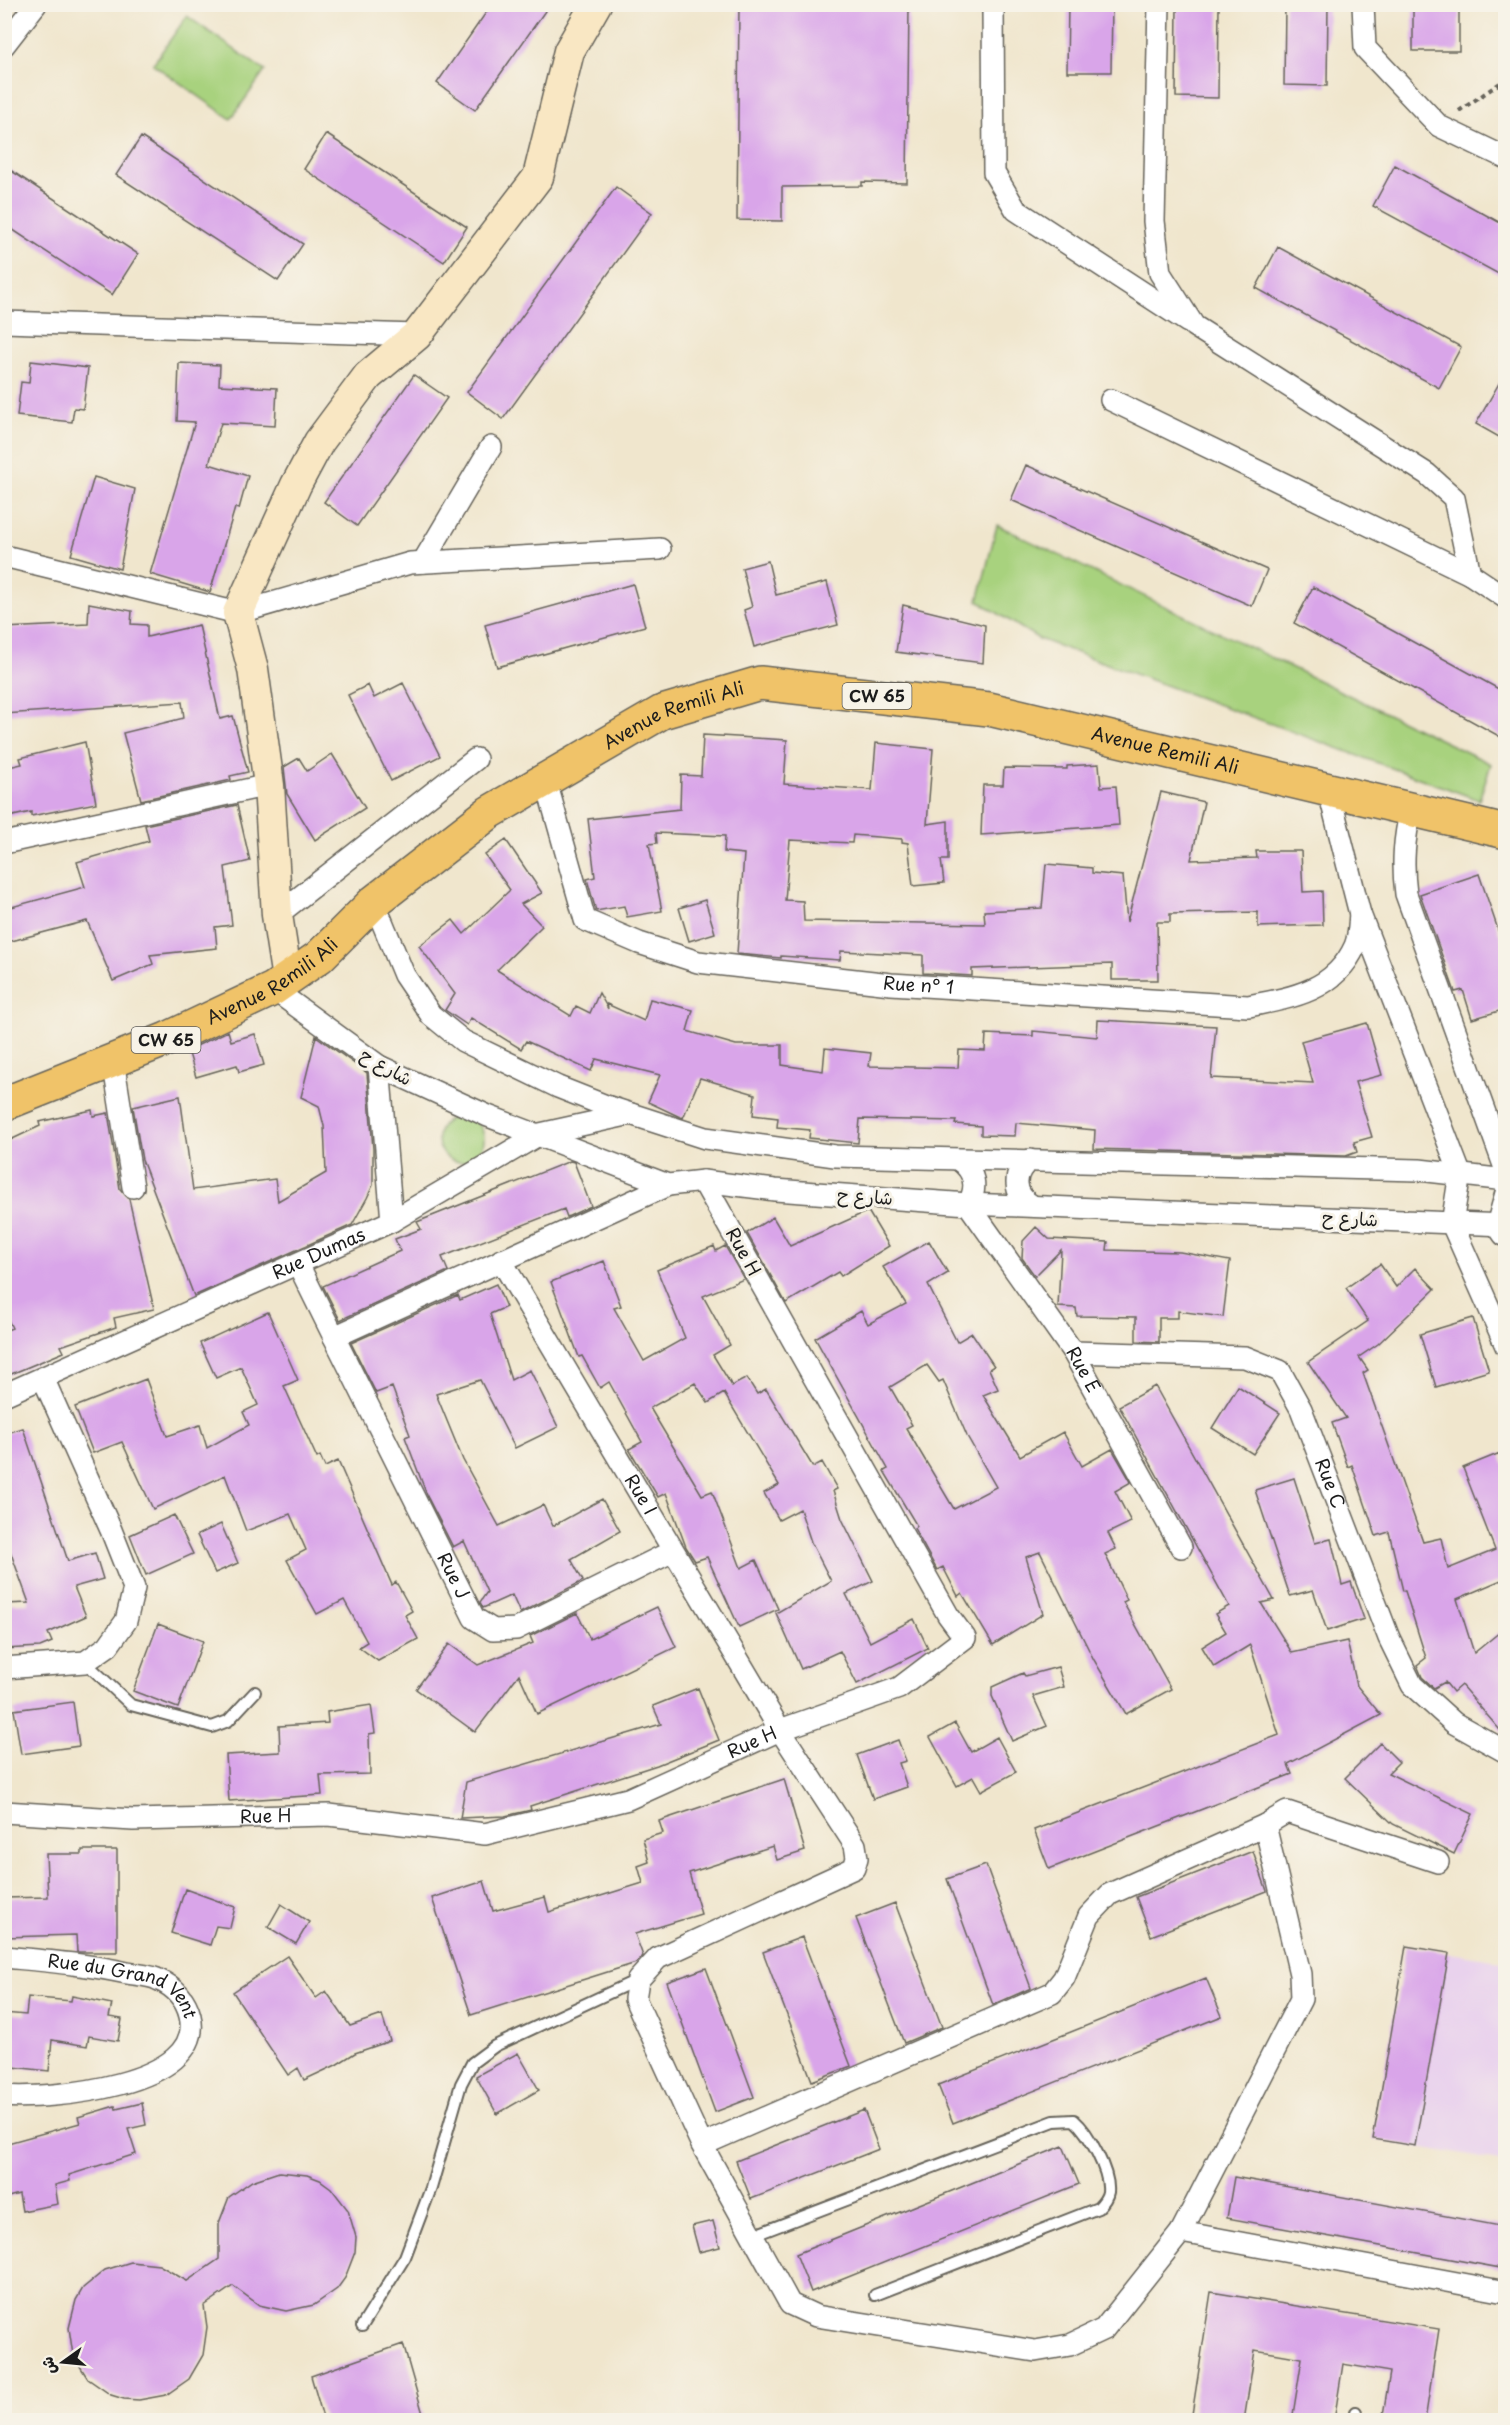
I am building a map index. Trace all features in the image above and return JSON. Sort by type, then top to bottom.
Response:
[{"type":"main road","name":"Avenue Remili Ali","points":[[4,1104],[167,1039],[280,984],[319,957],[374,902],[490,812],[662,712],[760,684],[989,709],[1506,832]]},
{"type":"street","points":[[4,45],[36,4]]},
{"type":"street","points":[[280,984],[269,785],[253,669],[238,613],[296,485],[319,442],[368,376],[417,335],[538,177],[569,51],[596,4]]},
{"type":"street","points":[[993,4],[994,172],[1016,210],[1427,474],[1454,498],[1470,574]]},
{"type":"street","points":[[1159,4],[1154,221],[1160,273],[1194,326]]},
{"type":"street","points":[[1363,4],[1365,48],[1439,126],[1506,158]]},
{"type":"street","points":[[4,322],[417,335]]},
{"type":"street","points":[[1111,400],[1470,574],[1506,598]]},
{"type":"street","points":[[423,562],[491,447]]},
{"type":"street","points":[[4,556],[238,613],[423,562],[660,549]]},
{"type":"street","points":[[277,915],[476,759]]},
{"type":"street","name":"Rue n° 1","points":[[545,778],[585,920],[639,943],[698,962],[891,984],[1248,1006],[1298,997],[1322,986],[1340,969],[1356,945],[1360,914]]},
{"type":"street","points":[[4,843],[269,785]]},
{"type":"street","points":[[1328,788],[1360,914],[1460,1173],[1452,1224],[1506,1346]]},
{"type":"street","points":[[1411,809],[1403,840],[1402,866],[1406,894],[1506,1171]]},
{"type":"street","points":[[374,902],[404,975],[431,1015],[463,1041],[558,1087],[705,1138],[835,1156],[1460,1173],[1506,1180]]},
{"type":"street","name":"شارع ح","points":[[280,984],[379,1066],[488,1116],[540,1134],[668,1185],[703,1181],[775,1190],[968,1204],[1452,1224],[1503,1229]]},
{"type":"street","points":[[113,1060],[133,1186]]},
{"type":"street","points":[[379,1066],[392,1221]]},
{"type":"street","name":"Rue Dumas","points":[[4,1395],[392,1221],[540,1134],[631,1114]]},
{"type":"street","points":[[959,1160],[969,1170],[974,1184],[968,1204]]},
{"type":"street","points":[[1030,1160],[1018,1172],[1017,1187],[1024,1201],[1032,1205]]},
{"type":"street","name":"Rue H","points":[[4,1812],[133,1820],[329,1815],[486,1833],[628,1799],[780,1730],[899,1688],[965,1638],[948,1616],[703,1181]]},
{"type":"street","points":[[334,1337],[668,1185]]},
{"type":"street","points":[[1503,1229],[1506,1193]]},
{"type":"street","name":"Rue E","points":[[968,1204],[1073,1352],[1181,1547]]},
{"type":"street","name":"Rue I","points":[[501,1260],[780,1730],[855,1845],[857,1858],[854,1868],[658,1958],[638,1980]]},
{"type":"street","name":"Rue J","points":[[298,1264],[474,1618],[493,1630],[516,1629],[673,1551]]},
{"type":"street","name":"Rue C","points":[[1073,1352],[1245,1356],[1280,1371],[1301,1409],[1389,1638],[1412,1685],[1454,1724],[1506,1752]]},
{"type":"street","points":[[4,1668],[85,1662],[108,1646],[126,1621],[134,1588],[111,1530],[43,1378]]},
{"type":"street","points":[[702,2145],[1052,1993],[1064,1978],[1089,1917],[1110,1894],[1265,1826],[1287,1812],[1438,1862]]},
{"type":"street","points":[[638,1980],[635,1999],[702,2145],[790,2304],[816,2316],[1035,2351],[1070,2344],[1104,2329],[1181,2232],[1301,2000],[1300,1974],[1265,1826]]},
{"type":"street","name":"Rue du Grand Vent","points":[[4,1957],[82,1963],[158,1979],[186,2001],[192,2026],[183,2050],[152,2074],[93,2091],[29,2098],[4,2096]]},
{"type":"street","points":[[1181,2232],[1506,2292]]},
{"type":"lane","points":[[85,1662],[131,1705],[212,1727],[228,1721],[255,1692]]},
{"type":"lane","points":[[362,2326],[405,2257],[431,2188],[460,2084],[472,2063],[495,2046],[638,1980]]},
{"type":"lane","points":[[752,2236],[1054,2121],[1074,2120],[1086,2131],[1108,2182],[1108,2195],[1098,2208],[875,2295]]},
{"type":"path","points":[[1439,126],[1506,79]]},
{"type":"shaded area","points":[[1406,1946],[1505,1962],[1505,2162],[1373,2139]]},
{"type":"green space","points":[[187,16],[265,71],[231,119],[153,64]]},
{"type":"green space","points":[[997,525],[1491,764],[1479,800],[1039,639],[978,601]]},
{"type":"green space","points":[[461,1116],[477,1123],[484,1139],[477,1155],[461,1162],[445,1155],[438,1139],[445,1123]]},
{"type":"building","points":[[492,4],[550,4],[475,110],[437,83]]},
{"type":"building","points":[[739,4],[909,4],[907,183],[862,182],[862,186],[782,187],[782,221],[737,220]]},
{"type":"building","points":[[1068,4],[1112,4],[1111,72],[1067,72]]},
{"type":"building","points":[[1177,4],[1219,4],[1218,98],[1176,97]]},
{"type":"building","points":[[1285,4],[1328,4],[1327,86],[1284,85]]},
{"type":"building","points":[[1413,4],[1459,4],[1459,51],[1413,51]]},
{"type":"building","points":[[326,134],[467,227],[444,262],[304,169]]},
{"type":"building","points":[[141,137],[303,244],[278,281],[116,175]]},
{"type":"building","points":[[1395,165],[1506,226],[1506,278],[1373,206]]},
{"type":"building","points":[[4,166],[138,254],[112,295],[4,224]]},
{"type":"building","points":[[616,187],[652,213],[503,419],[467,392]]},
{"type":"building","points":[[1278,247],[1461,347],[1439,388],[1256,288]]},
{"type":"building","points":[[31,361],[88,368],[83,409],[74,408],[72,422],[17,416],[21,382],[29,383]]},
{"type":"building","points":[[179,363],[220,365],[219,385],[277,388],[275,426],[221,423],[209,464],[248,476],[239,509],[235,508],[210,592],[150,574],[195,422],[177,421]]},
{"type":"building","points":[[1506,371],[1506,441],[1476,424]]},
{"type":"building","points":[[414,375],[447,398],[357,526],[324,502]]},
{"type":"building","points":[[1026,465],[1267,570],[1252,606],[1011,500]]},
{"type":"building","points":[[94,477],[135,489],[120,569],[71,555]]},
{"type":"building","points":[[768,561],[776,595],[827,582],[838,625],[754,647],[744,610],[752,607],[742,568]]},
{"type":"building","points":[[633,584],[645,626],[497,667],[485,625]]},
{"type":"building","points":[[1313,587],[1506,693],[1506,740],[1294,623]]},
{"type":"building","points":[[89,603],[132,611],[131,624],[147,625],[147,637],[199,625],[220,719],[233,716],[248,772],[230,776],[231,780],[141,800],[123,733],[184,718],[182,702],[4,714],[4,628],[88,624]]},
{"type":"building","points":[[903,605],[985,625],[983,663],[896,652]]},
{"type":"building","points":[[403,683],[440,756],[391,781],[348,695],[368,685],[374,698]]},
{"type":"building","points":[[703,735],[787,740],[784,784],[872,790],[876,743],[933,749],[927,824],[948,821],[948,860],[941,860],[944,883],[913,886],[908,843],[902,842],[902,839],[853,835],[852,843],[790,840],[785,900],[803,901],[804,921],[985,924],[984,911],[1042,908],[1046,864],[1092,868],[1092,873],[1123,876],[1127,922],[1161,792],[1204,802],[1191,860],[1257,858],[1256,851],[1301,851],[1303,892],[1322,891],[1323,925],[1258,927],[1258,912],[1170,914],[1170,922],[1157,922],[1158,980],[1112,980],[1112,964],[972,969],[972,976],[923,973],[923,955],[841,951],[840,960],[737,954],[744,854],[724,852],[725,836],[656,833],[657,843],[649,844],[662,911],[627,917],[624,906],[596,911],[587,879],[595,877],[588,819],[680,809],[681,775],[701,776]]},
{"type":"building","points":[[85,742],[96,803],[31,816],[31,812],[4,818],[4,768],[22,764],[20,758]]},
{"type":"building","points":[[332,754],[365,808],[315,840],[287,794],[284,767],[299,758],[307,771]]},
{"type":"building","points":[[1099,764],[1101,787],[1116,786],[1119,825],[981,835],[983,785],[1003,785],[1004,768],[1067,769],[1067,766]]},
{"type":"building","points":[[237,805],[250,861],[225,867],[232,925],[215,927],[217,948],[150,955],[153,964],[113,981],[87,921],[4,943],[4,909],[85,887],[77,862],[149,841],[145,825]]},
{"type":"building","points":[[506,840],[542,893],[521,904],[542,926],[497,970],[571,1016],[576,1006],[590,1013],[599,993],[608,1009],[607,1004],[644,1021],[650,999],[693,1010],[687,1031],[736,1045],[782,1045],[782,1065],[823,1071],[825,1048],[871,1053],[869,1066],[958,1068],[959,1050],[985,1051],[986,1034],[1033,1036],[1033,1031],[1097,1037],[1098,1020],[1216,1026],[1211,1078],[1313,1083],[1301,1041],[1367,1023],[1382,1075],[1355,1082],[1372,1137],[1354,1142],[1357,1152],[1346,1156],[1094,1149],[1095,1130],[1016,1123],[1015,1136],[981,1135],[981,1126],[955,1124],[956,1121],[860,1119],[858,1143],[809,1138],[810,1130],[777,1127],[778,1118],[753,1115],[755,1094],[700,1078],[683,1118],[648,1102],[660,1075],[596,1059],[591,1071],[526,1041],[521,1049],[471,1018],[467,1025],[445,1010],[455,994],[419,946],[453,920],[464,934],[510,890],[485,855]]},
{"type":"building","points":[[1479,874],[1506,953],[1506,1009],[1472,1019],[1463,990],[1455,992],[1420,894]]},
{"type":"building","points":[[705,900],[715,933],[689,941],[679,908]]},
{"type":"building","points":[[228,1031],[231,1041],[255,1034],[264,1065],[239,1072],[237,1065],[196,1077],[188,1050]]},
{"type":"building","points":[[316,1036],[367,1073],[373,1149],[373,1185],[367,1198],[352,1225],[194,1296],[142,1160],[133,1107],[180,1096],[193,1190],[275,1179],[278,1201],[326,1173],[324,1126],[319,1106],[301,1097]]},
{"type":"building","points":[[92,1110],[93,1116],[108,1113],[120,1189],[129,1199],[154,1309],[114,1318],[116,1327],[61,1346],[64,1352],[4,1377],[4,1331],[12,1328],[4,1311],[4,1143],[40,1126],[39,1122]]},
{"type":"building","points":[[570,1161],[574,1162],[591,1206],[567,1217],[564,1209],[442,1257],[448,1271],[340,1320],[323,1286],[400,1251],[395,1239],[421,1229],[417,1222]]},
{"type":"building","points":[[868,1211],[889,1246],[841,1276],[838,1272],[786,1303],[747,1233],[773,1217],[790,1246]]},
{"type":"building","points":[[1036,1227],[1049,1239],[1108,1242],[1107,1250],[1180,1252],[1230,1261],[1223,1317],[1178,1311],[1178,1318],[1159,1318],[1159,1342],[1136,1341],[1136,1317],[1077,1316],[1076,1308],[1058,1307],[1061,1250],[1035,1276],[1022,1258],[1023,1241]]},
{"type":"building","points":[[929,1241],[948,1273],[928,1285],[957,1342],[972,1333],[994,1366],[989,1369],[998,1389],[983,1395],[1020,1456],[1063,1432],[1082,1466],[1112,1449],[1131,1482],[1115,1491],[1131,1522],[1108,1533],[1116,1549],[1105,1554],[1127,1600],[1123,1602],[1171,1689],[1126,1714],[1094,1660],[1040,1552],[1026,1557],[1043,1614],[993,1645],[962,1593],[958,1596],[943,1567],[937,1570],[914,1528],[917,1526],[884,1471],[888,1469],[815,1338],[861,1311],[868,1324],[906,1304],[883,1267]],"holes":[[[927,1365],[939,1382],[943,1380],[967,1436],[996,1487],[954,1509],[906,1428],[912,1425],[890,1387]]]},
{"type":"building","points":[[714,1246],[716,1251],[725,1246],[744,1279],[703,1296],[730,1345],[713,1355],[732,1386],[747,1378],[757,1394],[766,1389],[813,1467],[822,1462],[837,1489],[833,1491],[842,1519],[873,1581],[846,1594],[870,1642],[914,1619],[928,1648],[857,1684],[840,1651],[801,1669],[776,1613],[831,1581],[811,1542],[800,1509],[779,1520],[764,1493],[779,1485],[724,1393],[708,1403],[695,1383],[650,1408],[702,1495],[712,1491],[741,1568],[756,1560],[778,1609],[739,1627],[707,1557],[695,1561],[686,1547],[666,1493],[658,1497],[629,1449],[642,1442],[609,1382],[600,1388],[582,1356],[579,1357],[551,1282],[604,1261],[621,1306],[614,1308],[644,1361],[685,1338],[657,1270]]},
{"type":"building","points":[[1380,1264],[1396,1287],[1415,1268],[1435,1289],[1378,1344],[1359,1357],[1368,1370],[1363,1373],[1423,1542],[1441,1538],[1448,1569],[1495,1550],[1463,1468],[1500,1453],[1506,1468],[1506,1578],[1457,1599],[1474,1653],[1506,1627],[1506,1737],[1461,1685],[1453,1692],[1445,1682],[1434,1688],[1422,1677],[1417,1665],[1426,1658],[1405,1591],[1403,1591],[1389,1532],[1376,1536],[1352,1465],[1348,1467],[1332,1423],[1346,1418],[1308,1362],[1368,1321],[1346,1288]]},
{"type":"building","points":[[496,1284],[506,1307],[490,1314],[511,1380],[530,1370],[558,1427],[515,1448],[480,1380],[436,1394],[463,1460],[499,1526],[543,1505],[553,1526],[602,1499],[620,1531],[571,1559],[583,1581],[520,1613],[512,1595],[483,1608],[480,1602],[487,1592],[464,1541],[453,1547],[428,1498],[405,1437],[410,1435],[392,1387],[376,1393],[351,1343],[458,1295],[460,1300]]},
{"type":"building","points":[[268,1312],[298,1380],[284,1386],[317,1458],[320,1456],[325,1467],[338,1461],[392,1585],[396,1582],[412,1611],[405,1615],[418,1639],[378,1661],[359,1647],[367,1642],[344,1600],[317,1614],[287,1560],[306,1550],[290,1514],[246,1531],[225,1475],[153,1509],[122,1442],[93,1453],[75,1407],[146,1379],[167,1436],[200,1425],[207,1448],[249,1425],[243,1412],[258,1405],[241,1367],[216,1378],[200,1343]]},
{"type":"building","points":[[1473,1318],[1489,1371],[1436,1387],[1420,1334]]},
{"type":"building","points":[[1155,1386],[1274,1600],[1261,1603],[1292,1653],[1347,1641],[1357,1686],[1381,1715],[1288,1764],[1292,1774],[1049,1869],[1034,1830],[1279,1735],[1250,1645],[1214,1667],[1202,1647],[1226,1632],[1215,1614],[1229,1606],[1119,1406]]},
{"type":"building","points":[[1238,1386],[1280,1413],[1253,1454],[1212,1428]]},
{"type":"building","points":[[23,1428],[68,1561],[95,1553],[103,1579],[74,1587],[86,1616],[48,1633],[52,1642],[40,1647],[4,1649],[4,1604],[29,1603],[4,1534],[4,1434]]},
{"type":"building","points":[[1294,1478],[1315,1543],[1331,1539],[1342,1585],[1351,1582],[1364,1619],[1327,1631],[1313,1590],[1290,1596],[1255,1490]]},
{"type":"building","points":[[174,1515],[193,1554],[146,1575],[130,1535]]},
{"type":"building","points":[[221,1524],[238,1563],[215,1573],[197,1535]]},
{"type":"building","points":[[657,1607],[676,1647],[537,1714],[519,1674],[475,1732],[416,1689],[449,1644],[478,1665],[533,1643],[530,1636],[577,1613],[590,1639]]},
{"type":"building","points":[[158,1624],[203,1641],[178,1708],[133,1691]]},
{"type":"building","points":[[1058,1667],[1064,1687],[1033,1696],[1047,1726],[1012,1741],[992,1696],[992,1687],[1023,1673],[1025,1676]]},
{"type":"building","points":[[698,1688],[719,1740],[657,1765],[530,1806],[531,1810],[505,1816],[460,1818],[466,1782],[661,1724],[653,1706]]},
{"type":"building","points":[[73,1702],[79,1746],[21,1754],[14,1710]]},
{"type":"building","points":[[371,1705],[375,1733],[369,1734],[370,1774],[320,1775],[322,1795],[229,1801],[226,1755],[280,1752],[279,1726],[328,1723],[327,1712]]},
{"type":"building","points":[[955,1723],[971,1752],[997,1737],[1016,1772],[981,1791],[973,1777],[957,1786],[930,1737]]},
{"type":"building","points":[[898,1740],[906,1761],[899,1763],[907,1787],[873,1799],[857,1755]]},
{"type":"building","points":[[1380,1743],[1399,1762],[1388,1773],[1473,1814],[1454,1854],[1393,1824],[1345,1778]]},
{"type":"building","points":[[784,1779],[805,1851],[777,1860],[773,1846],[689,1873],[701,1914],[635,1934],[643,1956],[636,1963],[471,2015],[432,1898],[484,1881],[493,1911],[545,1897],[549,1912],[643,1883],[638,1866],[649,1862],[643,1839],[663,1833],[659,1821]]},
{"type":"building","points":[[82,1850],[117,1850],[117,1952],[77,1952],[76,1935],[4,1937],[4,1898],[48,1897],[46,1854],[82,1854]]},
{"type":"building","points":[[1253,1851],[1267,1891],[1151,1936],[1136,1897]]},
{"type":"building","points":[[986,1865],[1031,1988],[993,2005],[947,1879]]},
{"type":"building","points":[[185,1889],[235,1907],[230,1928],[216,1926],[210,1945],[171,1933]]},
{"type":"building","points":[[895,1903],[942,2027],[904,2043],[856,1918]]},
{"type":"building","points":[[281,1904],[309,1922],[296,1944],[268,1927]]},
{"type":"building","points":[[802,1937],[851,2066],[812,2081],[763,1952]]},
{"type":"building","points":[[1406,1946],[1449,1953],[1415,2146],[1373,2139]]},
{"type":"building","points":[[287,1956],[316,1998],[326,1991],[350,2026],[382,2015],[390,2041],[355,2053],[304,2080],[298,2068],[288,2075],[233,1992]]},
{"type":"building","points":[[706,1968],[754,2097],[715,2112],[667,1982]]},
{"type":"building","points":[[1206,1978],[1222,2016],[953,2123],[938,2085]]},
{"type":"building","points":[[72,1996],[112,2004],[109,2017],[122,2019],[118,2041],[89,2036],[87,2046],[52,2040],[49,2071],[4,2066],[4,2013],[26,2015],[28,1997],[71,2001]]},
{"type":"building","points":[[518,2053],[539,2090],[497,2114],[476,2076]]},
{"type":"building","points":[[142,2103],[146,2125],[128,2129],[136,2154],[69,2175],[70,2181],[55,2185],[58,2204],[22,2211],[19,2194],[8,2197],[4,2179],[4,2144],[80,2123],[78,2117],[115,2106],[116,2109]]},
{"type":"building","points":[[864,2110],[879,2149],[751,2199],[736,2161]]},
{"type":"building","points":[[1063,2146],[1079,2184],[811,2292],[796,2254]]},
{"type":"building","points":[[279,2172],[307,2175],[320,2180],[331,2188],[348,2210],[356,2237],[355,2252],[345,2278],[337,2289],[314,2305],[286,2311],[259,2305],[233,2286],[204,2306],[207,2327],[203,2355],[189,2379],[166,2395],[139,2400],[124,2399],[111,2395],[88,2379],[73,2355],[69,2328],[76,2300],[83,2288],[105,2270],[131,2262],[159,2265],[187,2281],[219,2259],[219,2223],[229,2197],[252,2181]]},
{"type":"building","points":[[1234,2177],[1506,2227],[1506,2269],[1227,2218]]},
{"type":"building","points":[[713,2221],[720,2247],[699,2252],[692,2226]]},
{"type":"building","points":[[1211,2292],[1439,2329],[1425,2421],[1382,2421],[1390,2372],[1343,2364],[1334,2421],[1292,2421],[1302,2358],[1255,2350],[1244,2421],[1191,2421]]},
{"type":"building","points":[[403,2344],[425,2421],[324,2421],[311,2376]]}]
